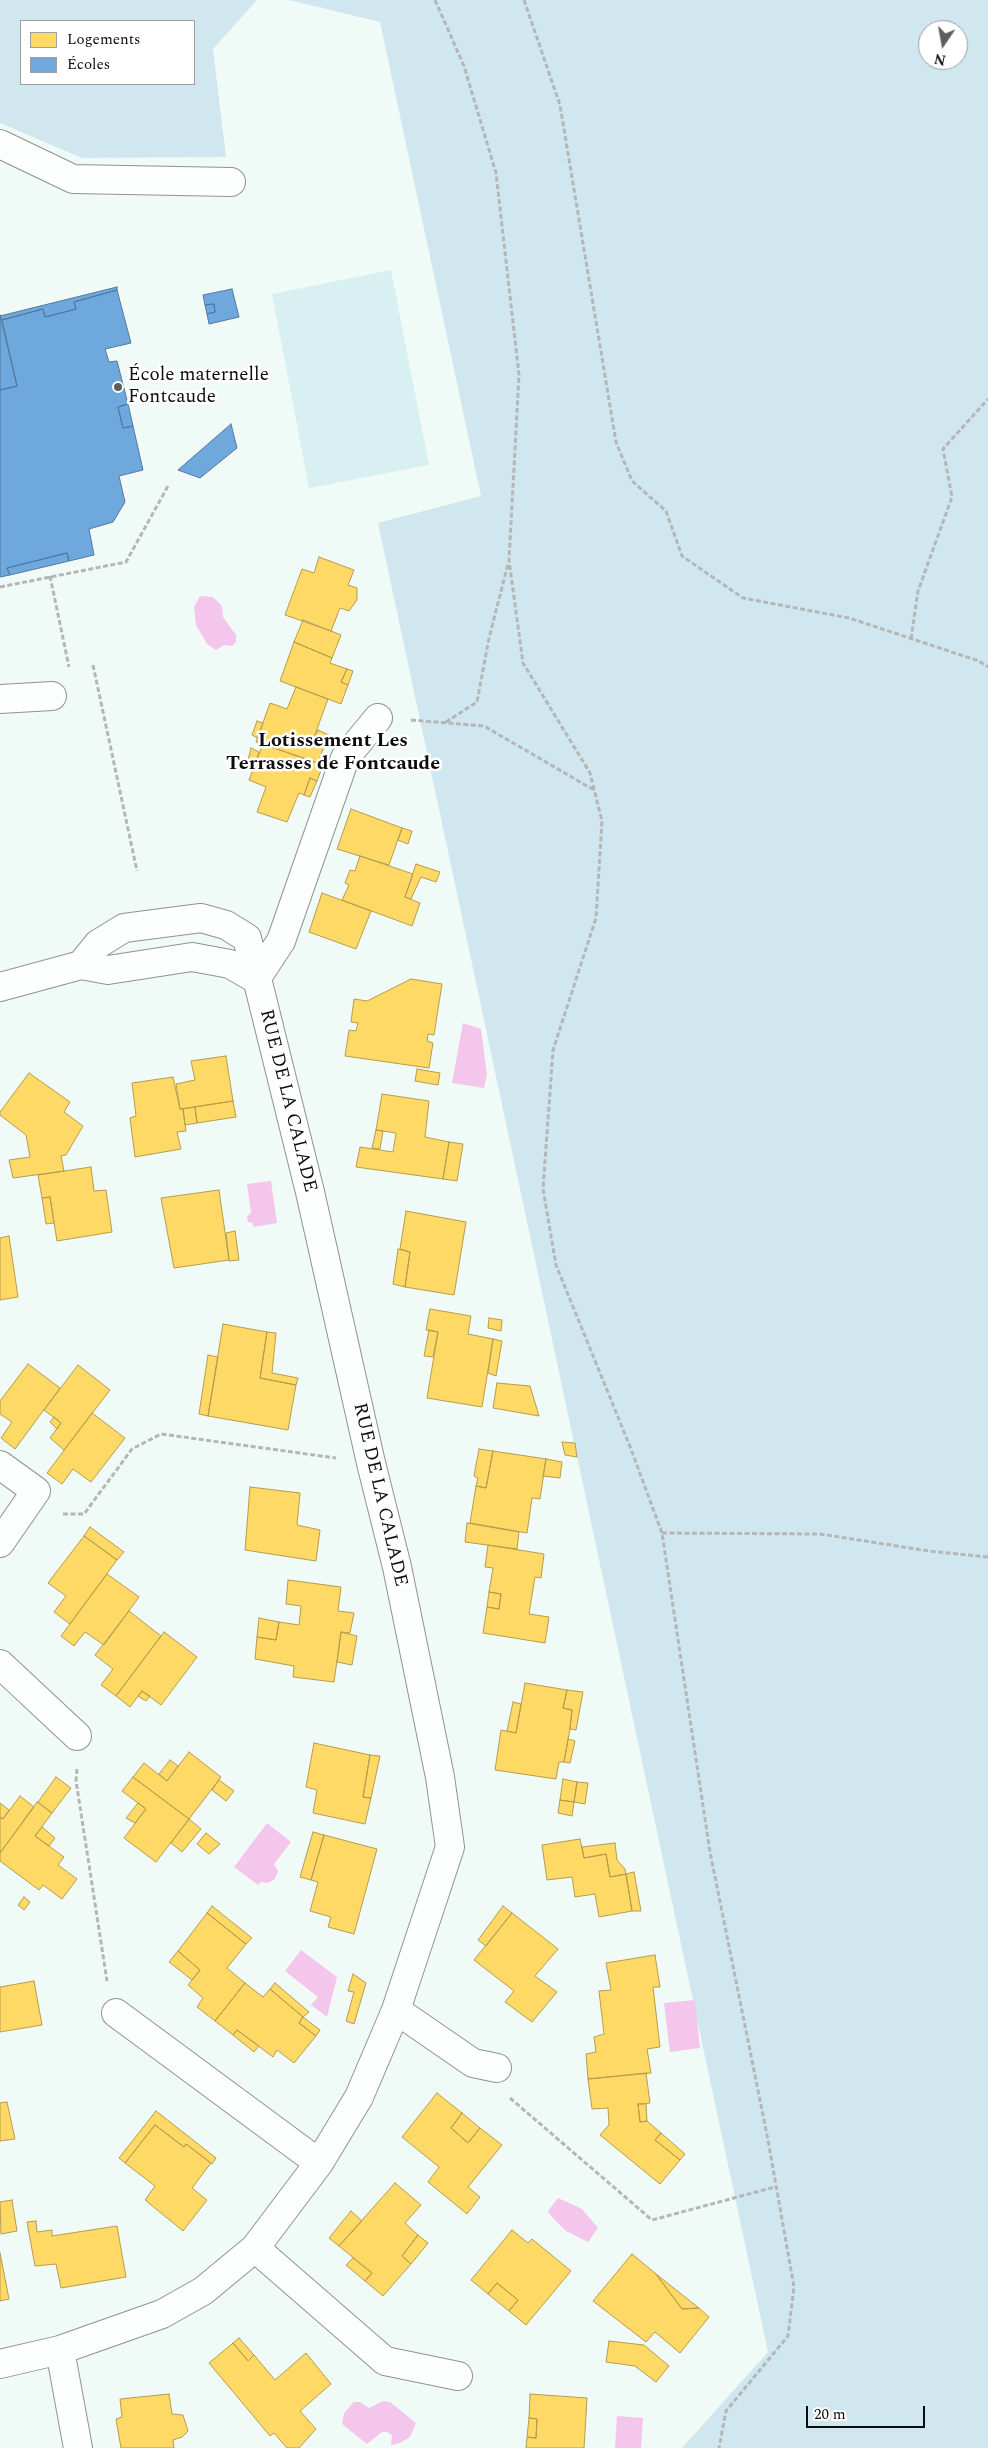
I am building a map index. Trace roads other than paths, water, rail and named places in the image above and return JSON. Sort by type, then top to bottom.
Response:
[{"type":"street","points":[[0,144],[73,179],[231,182]]},
{"type":"street","points":[[0,699],[52,696]]},
{"type":"street","points":[[0,987],[81,965],[108,970],[192,958],[230,964],[256,978],[281,941],[345,758],[378,718]]},
{"type":"street","name":"RUE DE LA CALADE","points":[[0,2364],[60,2350],[162,2314],[203,2291],[255,2248],[319,2163],[359,2097],[396,2010],[450,1847],[440,1777],[397,1568],[371,1463],[310,1192],[246,938],[226,925],[201,918],[124,928],[98,944],[81,965]]},
{"type":"street","points":[[0,1465],[36,1491],[0,1543]]},
{"type":"street","points":[[0,1664],[77,1736]]},
{"type":"street","points":[[396,2010],[473,2063],[497,2068]]},
{"type":"street","points":[[116,2013],[319,2163]]},
{"type":"street","points":[[255,2248],[385,2361],[458,2376]]},
{"type":"street","points":[[60,2350],[78,2448]]},
{"type":"place","name":"École maternelle Fontcaude","points":[[118,387]]},
{"type":"district","name":"Lotissement Les Terrasses de Fontcaude","points":[[333,754]]}]
